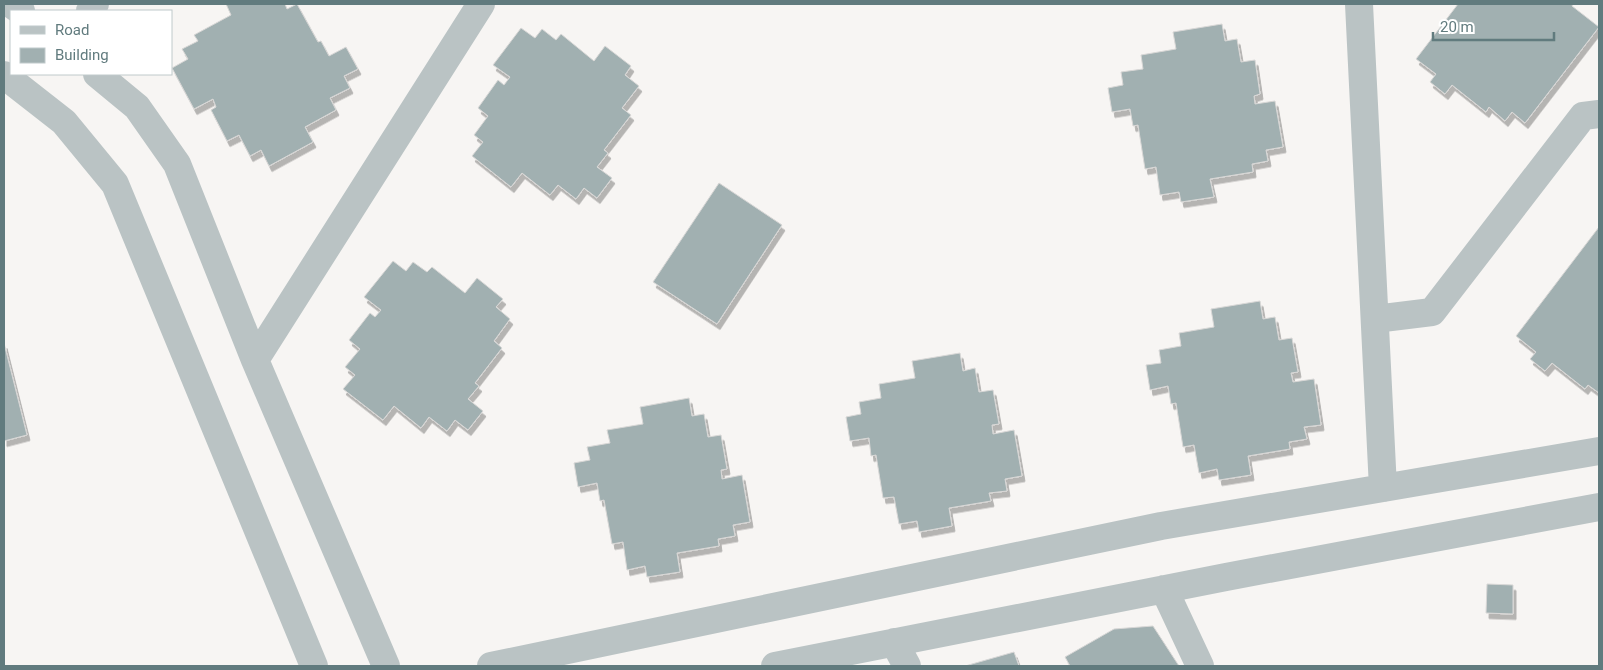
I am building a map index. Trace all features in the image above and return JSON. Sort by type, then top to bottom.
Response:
[{"type":"street","points":[[256,360],[481,4]]},
{"type":"street","points":[[1359,4],[1383,488]]},
{"type":"street","points":[[4,75],[64,122],[115,184],[314,666]]},
{"type":"street","points":[[98,75],[137,107],[176,164],[256,360],[386,666]]},
{"type":"street","points":[[1375,319],[1432,312],[1583,116],[1599,114]]},
{"type":"street","points":[[491,666],[1161,526],[1599,451]]},
{"type":"street","points":[[775,666],[1164,589],[1599,508]]},
{"type":"street","points":[[1164,589],[1200,666]]},
{"type":"street","points":[[894,642],[907,666]]},
{"type":"building","points":[[226,4],[285,4],[287,9],[297,4],[318,42],[321,41],[329,56],[346,47],[358,69],[344,76],[350,88],[330,98],[336,110],[305,127],[313,142],[269,166],[261,150],[250,156],[239,135],[227,141],[211,110],[216,107],[213,99],[194,109],[172,68],[188,59],[182,49],[198,41],[194,35],[231,15]]},
{"type":"building","points":[[1458,4],[1573,4],[1572,6],[1599,27],[1525,123],[1512,112],[1505,121],[1489,107],[1486,112],[1452,85],[1445,94],[1430,82],[1436,74],[1416,59]]},
{"type":"building","points":[[1222,24],[1225,41],[1237,39],[1241,62],[1255,60],[1260,94],[1254,96],[1255,104],[1275,101],[1283,147],[1266,150],[1268,161],[1252,164],[1253,172],[1210,179],[1214,197],[1181,202],[1179,192],[1160,195],[1156,167],[1145,169],[1138,125],[1133,126],[1130,109],[1112,112],[1108,88],[1123,85],[1121,72],[1143,69],[1141,55],[1176,49],[1173,32]]},
{"type":"building","points":[[521,28],[535,38],[542,29],[556,40],[561,34],[594,61],[605,46],[631,66],[625,75],[639,86],[622,108],[631,115],[604,150],[608,153],[597,167],[612,178],[597,198],[584,188],[576,199],[558,185],[550,195],[522,173],[511,187],[472,156],[483,142],[474,135],[488,116],[478,108],[498,80],[504,85],[510,77],[493,65]]},
{"type":"building","points":[[719,183],[782,225],[717,324],[653,282]]},
{"type":"building","points":[[1599,227],[1599,393],[1588,385],[1585,389],[1552,363],[1545,371],[1530,359],[1536,352],[1516,336]]},
{"type":"building","points":[[393,261],[406,271],[413,262],[427,272],[432,267],[465,293],[477,278],[503,299],[496,307],[510,319],[494,341],[502,348],[475,383],[479,386],[468,399],[483,411],[468,430],[455,420],[447,431],[429,417],[421,428],[394,406],[383,420],[343,389],[355,375],[345,367],[360,349],[349,340],[370,313],[375,317],[381,310],[364,297]]},
{"type":"building","points":[[1260,301],[1263,319],[1275,317],[1279,340],[1292,338],[1298,372],[1291,373],[1293,382],[1314,379],[1321,425],[1304,427],[1307,439],[1289,442],[1290,449],[1248,456],[1251,475],[1219,480],[1217,469],[1199,473],[1194,445],[1183,447],[1176,403],[1171,404],[1168,386],[1150,390],[1146,365],[1161,363],[1159,350],[1181,346],[1179,333],[1214,327],[1211,309]]},
{"type":"building","points":[[4,343],[27,435],[4,441]]},
{"type":"building","points":[[960,353],[963,371],[975,368],[979,392],[993,390],[999,424],[992,425],[993,434],[1014,430],[1022,476],[1005,479],[1007,491],[989,493],[991,501],[949,508],[952,526],[919,532],[917,521],[899,524],[894,497],[883,498],[876,455],[871,456],[869,438],[850,441],[846,417],[861,414],[859,402],[881,398],[879,384],[915,378],[912,361]]},
{"type":"building","points":[[689,398],[692,416],[704,414],[708,437],[721,435],[727,469],[721,470],[722,479],[742,475],[750,522],[733,525],[735,536],[718,539],[719,546],[677,553],[680,572],[647,577],[645,566],[627,570],[623,542],[612,544],[604,500],[600,501],[597,483],[578,487],[574,463],[590,460],[587,447],[610,443],[607,430],[643,424],[640,407]]},
{"type":"building","points":[[1487,584],[1513,585],[1513,614],[1486,613]]},
{"type":"building","points":[[1153,626],[1179,666],[1070,666],[1065,657],[1114,629]]},
{"type":"building","points":[[1014,652],[1019,666],[965,666]]}]
